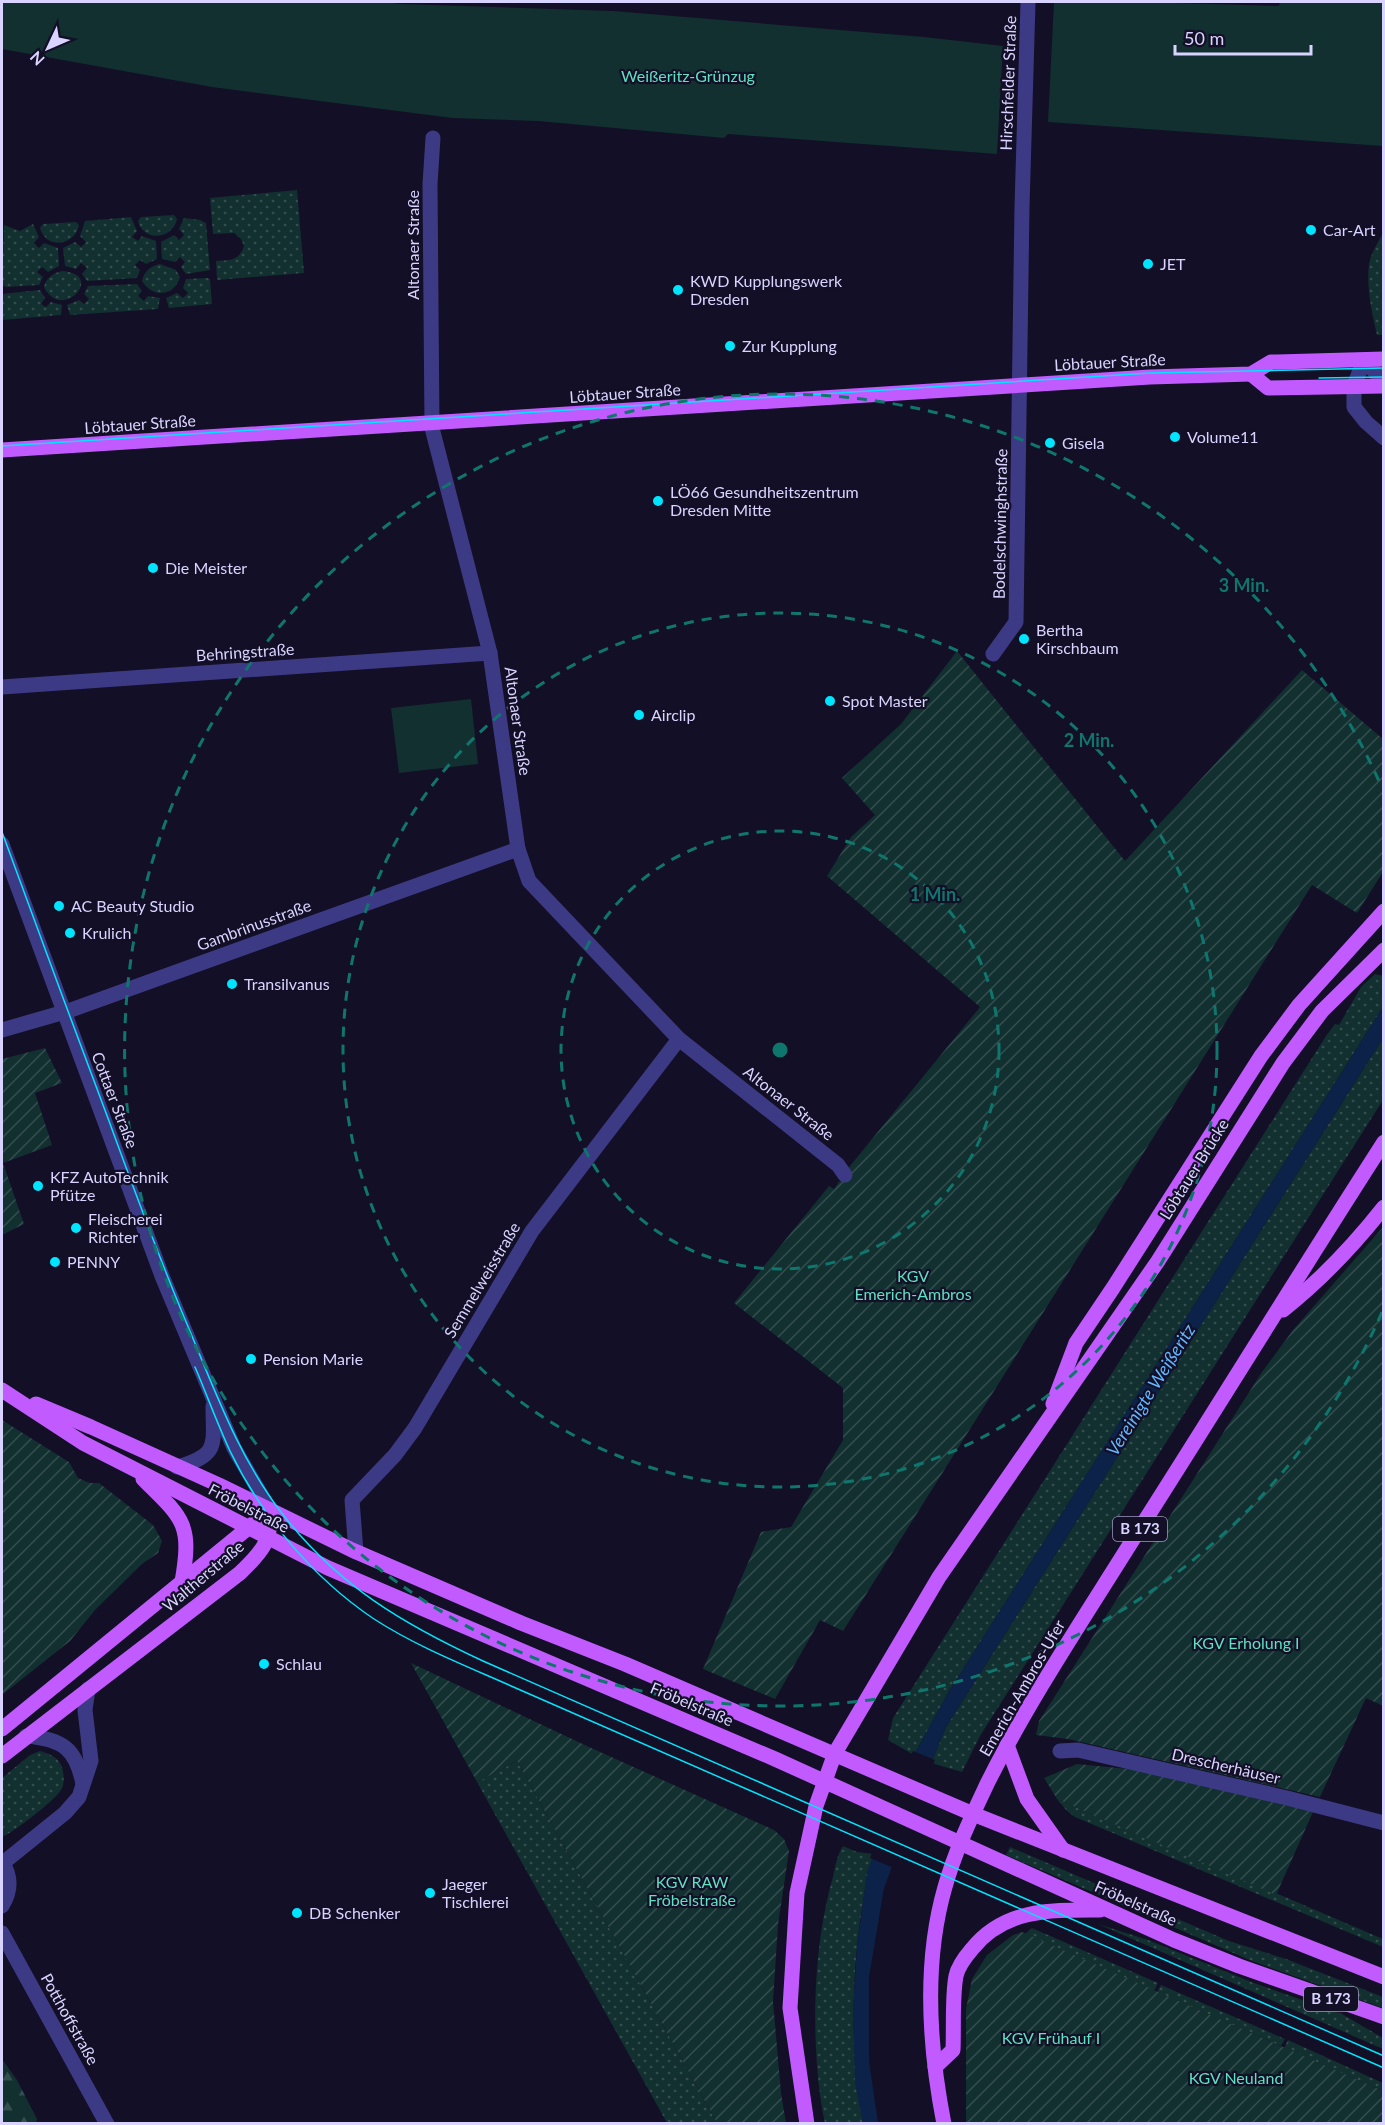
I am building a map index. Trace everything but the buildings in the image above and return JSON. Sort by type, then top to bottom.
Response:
[{"type":"main road","name":"Löbtauer Straße","points":[[2,450],[1150,377],[1251,374],[1271,362],[1383,359]]},
{"type":"main road","name":"Löbtauer Straße","points":[[1251,374],[1268,387],[1383,384]]},
{"type":"main road","points":[[807,2124],[790,2008],[797,1893],[816,1806],[835,1754],[939,1577],[1049,1418],[1076,1343],[1120,1279],[1245,1081],[1299,1005],[1383,911]]},
{"type":"main road","name":"Löbtauer Brücke","points":[[1049,1418],[1158,1261],[1283,1063],[1322,1011],[1383,950]]},
{"type":"main road","name":"B 173","points":[[1276,1315],[1383,1142]]},
{"type":"main road","points":[[1276,1315],[1322,1276],[1383,1207]]},
{"type":"main road","name":"Emerich-Ambros-Ufer","points":[[944,2124],[935,2067],[930,2011],[937,1923],[945,1887],[960,1844],[1007,1745],[1031,1701],[1276,1315]]},
{"type":"main road","name":"Fröbelstraße","points":[[2,1390],[83,1443],[349,1577],[824,1781],[1174,1940],[1382,2018]]},
{"type":"main road","name":"Fröbelstraße","points":[[2,1390],[91,1427],[356,1552],[520,1623],[625,1664],[973,1814],[1383,1977]]},
{"type":"main road","points":[[130,1467],[170,1505],[186,1533],[187,1553],[182,1582]]},
{"type":"main road","name":"Waltherstraße","points":[[2,1729],[270,1510]]},
{"type":"main road","name":"Waltherstraße","points":[[2,1756],[240,1573],[261,1551],[268,1538],[270,1510]]},
{"type":"main road","points":[[1007,1745],[1027,1799],[1063,1850]]},
{"type":"main road","points":[[935,2067],[953,2050],[956,1975],[965,1958],[978,1942],[997,1927],[1017,1917],[1050,1910],[1107,1910]]},
{"type":"street","name":"Hirschfelder Straße","points":[[1020,386],[1028,2]]},
{"type":"street","name":"Altonaer Straße","points":[[433,138],[430,184],[432,424],[490,653],[518,849],[530,881],[679,1039],[838,1165],[845,1175]]},
{"type":"street","points":[[1364,360],[1383,384]]},
{"type":"street","points":[[1364,360],[1354,386],[1354,406],[1366,422],[1383,438]]},
{"type":"street","name":"Bodelschwinghstraße","points":[[993,654],[1016,622],[1020,386]]},
{"type":"street","name":"Behringstraße","points":[[2,687],[490,653]]},
{"type":"street","name":"Cottaer Straße","points":[[2,844],[162,1276],[234,1448],[270,1510]]},
{"type":"street","name":"Gambrinusstraße","points":[[2,1030],[63,1012],[518,849]]},
{"type":"street","name":"Semmelweisstraße","points":[[356,1552],[352,1500],[395,1455],[415,1428],[532,1231],[679,1039]]},
{"type":"street","name":"Cottaer Straße","points":[[177,1467],[195,1462],[208,1454],[214,1442],[213,1400]]},
{"type":"street","points":[[2,1906],[10,1886],[8,1874],[2,1862],[65,1813],[79,1797],[91,1761],[86,1710],[88,1689]]},
{"type":"street","points":[[27,1736],[49,1738],[61,1744],[80,1768],[83,1784]]},
{"type":"street","name":"Drescherhäuser","points":[[1060,1751],[1078,1750],[1287,1798],[1383,1823]]},
{"type":"street","name":"Potthoffstraße","points":[[2,1933],[107,2124]]},
{"type":"green space","name":"Weißeritz-Grünzug","points":[[2,2],[383,2],[613,11],[924,37],[1003,46],[997,154],[728,134],[724,138],[538,121],[453,118],[212,87],[2,49]]},
{"type":"green space","points":[[1054,2],[1279,6],[1280,2],[1383,2],[1383,146],[1048,122]]},
{"type":"green space","points":[[297,190],[304,273],[217,280],[216,261],[237,257],[244,246],[241,239],[234,233],[213,234],[210,198]]},
{"type":"green space","points":[[174,215],[177,219],[174,226],[170,231],[158,236],[146,233],[138,221],[141,217]]},
{"type":"green space","points":[[131,217],[137,231],[132,237],[138,241],[142,236],[156,241],[157,259],[146,264],[140,260],[135,265],[140,270],[137,278],[87,281],[82,274],[87,268],[81,263],[76,269],[65,266],[63,248],[75,242],[81,247],[86,242],[80,236],[85,221]]},
{"type":"green space","points":[[184,218],[206,223],[210,270],[186,274],[181,267],[185,262],[180,257],[175,262],[162,259],[161,242],[174,235],[179,240],[184,235],[179,229]]},
{"type":"green space","points":[[76,222],[79,225],[76,232],[72,237],[60,243],[48,240],[40,228],[43,224]]},
{"type":"green space","points":[[33,224],[39,237],[34,243],[39,248],[44,243],[58,248],[59,266],[48,272],[42,267],[37,272],[43,277],[39,285],[6,287],[2,285],[4,225],[20,231]]},
{"type":"green space","points":[[1383,233],[1383,335],[1377,335],[1370,300],[1368,273],[1371,256]]},
{"type":"green space","points":[[160,264],[176,270],[180,277],[177,284],[168,292],[151,290],[142,281],[148,270]]},
{"type":"green space","points":[[62,271],[75,274],[81,280],[81,287],[69,299],[60,300],[51,297],[44,287],[50,276]]},
{"type":"green space","points":[[186,279],[210,279],[212,304],[169,308],[166,298],[177,293],[183,298],[188,293],[183,288]]},
{"type":"green space","points":[[137,284],[142,291],[138,296],[144,301],[148,296],[160,298],[158,309],[70,315],[67,305],[79,300],[84,304],[89,299],[84,294],[88,286]]},
{"type":"green space","points":[[40,290],[45,298],[41,304],[46,307],[51,302],[62,305],[61,315],[2,320],[2,294]]},
{"type":"green space","name":"KGV Emerich-Ambros","points":[[957,651],[1125,861],[1302,670],[1383,739],[1383,872],[1357,913],[1312,885],[843,1631],[820,1620],[775,1699],[703,1669],[761,1532],[791,1527],[843,1440],[843,1388],[734,1303],[829,1186],[834,1189],[850,1166],[980,1007],[827,876],[851,837],[875,815],[842,778],[901,724]]},
{"type":"green space","points":[[471,699],[478,764],[399,773],[391,708]]},
{"type":"green space","points":[[1375,974],[1383,976],[1383,1007],[948,1693],[914,1755],[888,1740],[893,1718],[1326,1036],[1335,1024],[1339,1025],[1361,987]]},
{"type":"green space","points":[[1383,1038],[1383,1100],[980,1736],[962,1772],[931,1763],[946,1727]]},
{"type":"green space","points":[[45,1048],[62,1083],[35,1093],[52,1145],[3,1163],[24,1224],[2,1235],[2,1059]]},
{"type":"green space","name":"KGV Erholung I","points":[[1383,1227],[1383,1706],[1366,1698],[1320,1797],[1068,1739],[1036,1735],[1039,1721],[1262,1372],[1293,1330]]},
{"type":"green space","points":[[2,1420],[69,1462],[78,1478],[90,1483],[99,1483],[153,1525],[162,1541],[158,1553],[142,1564],[95,1610],[70,1641],[2,1695]]},
{"type":"green space","name":"KGV RAW Fröbelstraße","points":[[411,1663],[589,1747],[774,1830],[784,1839],[789,1851],[778,1925],[773,2001],[786,2123],[717,2123],[517,1761],[477,1782]]},
{"type":"green space","points":[[40,1751],[53,1756],[62,1767],[64,1782],[61,1790],[42,1808],[2,1837],[2,1778],[30,1755]]},
{"type":"green space","points":[[517,1761],[717,2123],[667,2123],[477,1782]]},
{"type":"green space","points":[[1077,1764],[1139,1770],[1313,1812],[1276,1895],[1057,1799],[1044,1778]]},
{"type":"green space","points":[[1057,1799],[1383,1939],[1383,1947],[1075,1817]]},
{"type":"green space","points":[[843,1846],[857,1852],[875,1854],[867,1879],[855,1972],[854,2048],[863,2123],[825,2124],[820,2095],[815,2032],[817,1967],[826,1905],[839,1853]]},
{"type":"green space","points":[[1010,1847],[1229,1941],[1286,1959],[1383,1997],[1383,2008],[1252,1961],[1006,1855]]},
{"type":"green space","points":[[1098,1924],[1148,1940],[1254,1983],[1342,2014],[1383,2038],[1383,2049]]},
{"type":"green space","points":[[1032,1928],[1158,1983],[1154,1991],[1025,1934]]},
{"type":"green space","name":"KGV Frühauf I","points":[[1022,1932],[1383,2091],[1383,2123],[966,2123],[966,2009],[972,1979],[987,1955],[1013,1935]]},
{"type":"green space","points":[[1161,1985],[1285,2039],[1281,2046],[1157,1992]]},
{"type":"green space","points":[[1288,2040],[1383,2083],[1383,2091],[1284,2048]]},
{"type":"green space","points":[[2,2059],[17,2080],[37,2119],[36,2123],[2,2123]]},
{"type":"water","name":"Vereinigte Weißeritz","points":[[1383,1007],[1383,1038],[946,1727],[884,1888],[869,1977],[869,2061],[878,2123],[863,2124],[855,2082],[853,2009],[857,1947],[867,1872],[914,1755],[948,1693]]},
{"type":"pier","points":[[913,1751],[935,1760],[894,1868],[870,1858]]},
{"type":"tram line","points":[[2,446],[1150,373],[1384,368]]},
{"type":"tram line","points":[[1319,378],[1384,377]]},
{"type":"tram line","points":[[2,832],[155,1244],[227,1420],[267,1493],[305,1541],[327,1563],[350,1583],[399,1617],[483,1661],[1384,2056]]},
{"type":"tram line","points":[[195,1367],[230,1451],[257,1499],[310,1565],[330,1585],[374,1619],[426,1648],[463,1665],[1384,2068]]},
{"type":"place","name":"Car-Art","points":[[1311,230]]},
{"type":"place","name":"JET","points":[[1148,264]]},
{"type":"place","name":"KWD Kupplungswerk Dresden","points":[[678,290]]},
{"type":"place","name":"Zur Kupplung","points":[[730,346]]},
{"type":"place","name":"Volume11","points":[[1175,437]]},
{"type":"place","name":"Gisela","points":[[1050,443]]},
{"type":"place","name":"LÖ66 Gesundheitszentrum Dresden Mitte","points":[[658,501]]},
{"type":"place","name":"Die Meister","points":[[153,568]]},
{"type":"place","name":"Bertha Kirschbaum","points":[[1024,639]]},
{"type":"place","name":"Spot Master","points":[[830,701]]},
{"type":"place","name":"Airclip","points":[[639,715]]},
{"type":"place","name":"AC Beauty Studio","points":[[59,906]]},
{"type":"place","name":"Krulich","points":[[70,933]]},
{"type":"place","name":"Transilvanus","points":[[232,984]]},
{"type":"place","name":"KFZ AutoTechnik Pfütze","points":[[38,1186]]},
{"type":"place","name":"Fleischerei Richter","points":[[76,1228]]},
{"type":"place","name":"PENNY","points":[[55,1262]]},
{"type":"place","name":"Pension Marie","points":[[251,1359]]},
{"type":"place","name":"Schlau","points":[[264,1664]]},
{"type":"place","name":"Jaeger Tischlerei","points":[[430,1893]]},
{"type":"place","name":"DB Schenker","points":[[297,1913]]},
{"type":"park label","name":"KGV Neuland","points":[[1236,2078]]}]
